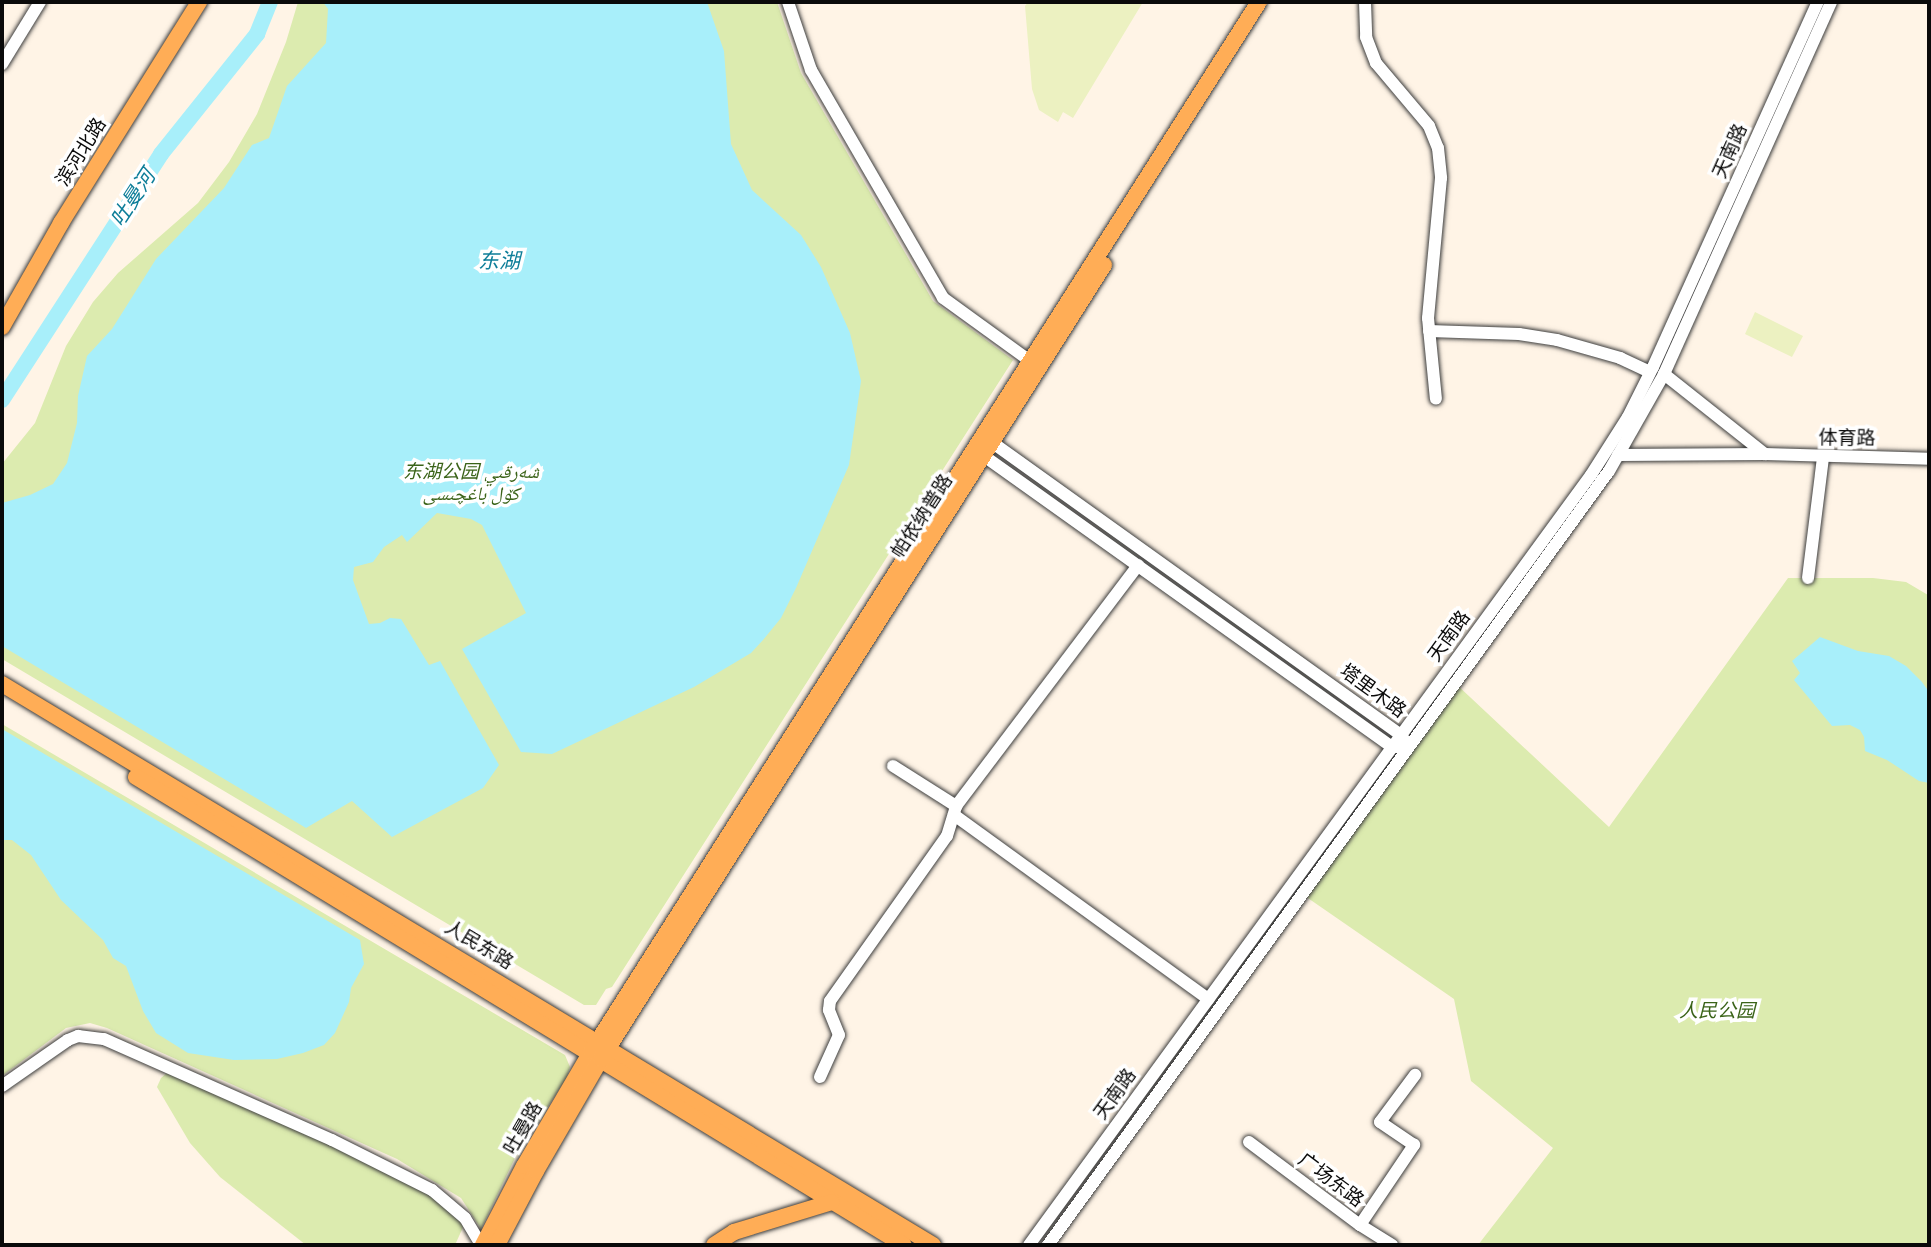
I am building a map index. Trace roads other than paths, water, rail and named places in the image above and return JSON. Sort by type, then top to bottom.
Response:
[{"type":"main road","name":"滨河北路","points":[[2,327],[61,223],[199,2]]},
{"type":"main road","name":"帕依纳普路","points":[[984,446],[1030,361],[1261,2]]},
{"type":"main road","name":"帕依纳普路","points":[[600,1050],[984,446],[1261,2]]},
{"type":"main road","name":"人民东路","points":[[2,684],[600,1050],[832,1202],[904,1245]]},
{"type":"main road","name":"人民东路","points":[[2,696],[933,1245]]},
{"type":"main road","name":"吐曼路","points":[[487,1243],[600,1050]]},
{"type":"main road","points":[[714,1245],[734,1232],[832,1202]]},
{"type":"street","points":[[2,64],[40,2]]},
{"type":"street","points":[[788,2],[811,70],[943,298],[1030,361]]},
{"type":"street","points":[[1365,2],[1366,37],[1376,63],[1429,126],[1438,148],[1441,178],[1428,318],[1436,399]]},
{"type":"street","name":"天南路","points":[[1029,1245],[1591,475],[1628,417],[1818,2]]},
{"type":"street","name":"天南路","points":[[1048,1245],[1618,455],[1664,374],[1831,2]]},
{"type":"street","points":[[1429,331],[1519,334],[1557,340],[1620,358],[1650,372]]},
{"type":"street","points":[[1664,374],[1765,454]]},
{"type":"street","name":"塔里木路","points":[[984,446],[1138,565],[1392,747],[1409,747]]},
{"type":"street","name":"塔里木路","points":[[984,446],[1401,735],[1409,747]]},
{"type":"street","name":"体育路","points":[[1618,455],[1765,454],[1929,459]]},
{"type":"street","points":[[1808,578],[1823,457]]},
{"type":"street","points":[[820,1077],[839,1035],[829,1010],[830,1001],[947,836],[955,811],[1138,565]]},
{"type":"street","points":[[893,766],[1208,999]]},
{"type":"street","points":[[2,1086],[68,1040],[78,1036],[104,1039],[332,1140],[432,1190],[465,1218],[487,1243]]},
{"type":"street","points":[[1360,1225],[1414,1146],[1380,1122],[1415,1075]]},
{"type":"street","name":"广场东路","points":[[1249,1142],[1360,1225],[1392,1245]]},
{"type":"water","name":"东湖","points":[[323,2],[707,2],[724,51],[731,144],[752,190],[801,235],[821,267],[850,333],[861,381],[849,465],[796,588],[781,618],[763,640],[751,653],[694,687],[552,754],[521,752],[462,649],[526,613],[482,525],[471,519],[437,513],[407,542],[402,535],[384,547],[373,562],[354,567],[353,580],[369,624],[390,618],[401,619],[429,665],[440,661],[499,765],[483,788],[392,837],[352,801],[306,828],[2,646],[2,503],[30,495],[53,484],[67,463],[77,423],[78,396],[87,356],[112,329],[156,259],[224,188],[252,145],[269,138],[287,86],[326,43],[328,9]]},
{"type":"water","points":[[1820,637],[1858,651],[1889,656],[1906,666],[1922,682],[1929,692],[1929,783],[1919,781],[1887,760],[1865,751],[1864,737],[1860,730],[1850,725],[1832,726],[1794,680],[1800,673],[1792,661]]},
{"type":"water","points":[[2,729],[360,940],[364,964],[351,988],[349,1002],[335,1033],[324,1045],[277,1059],[234,1060],[188,1053],[156,1033],[143,1011],[126,966],[113,958],[103,940],[61,900],[31,855],[12,840],[2,840]]},
{"type":"waterway","name":"吐曼河","points":[[2,400],[161,154],[257,34],[270,2]]},
{"type":"park label","name":"东湖公园 شەرقىي كۆل باغچىسى","points":[[471,483]]},
{"type":"park label","name":"人民公园","points":[[1717,1011]]}]
